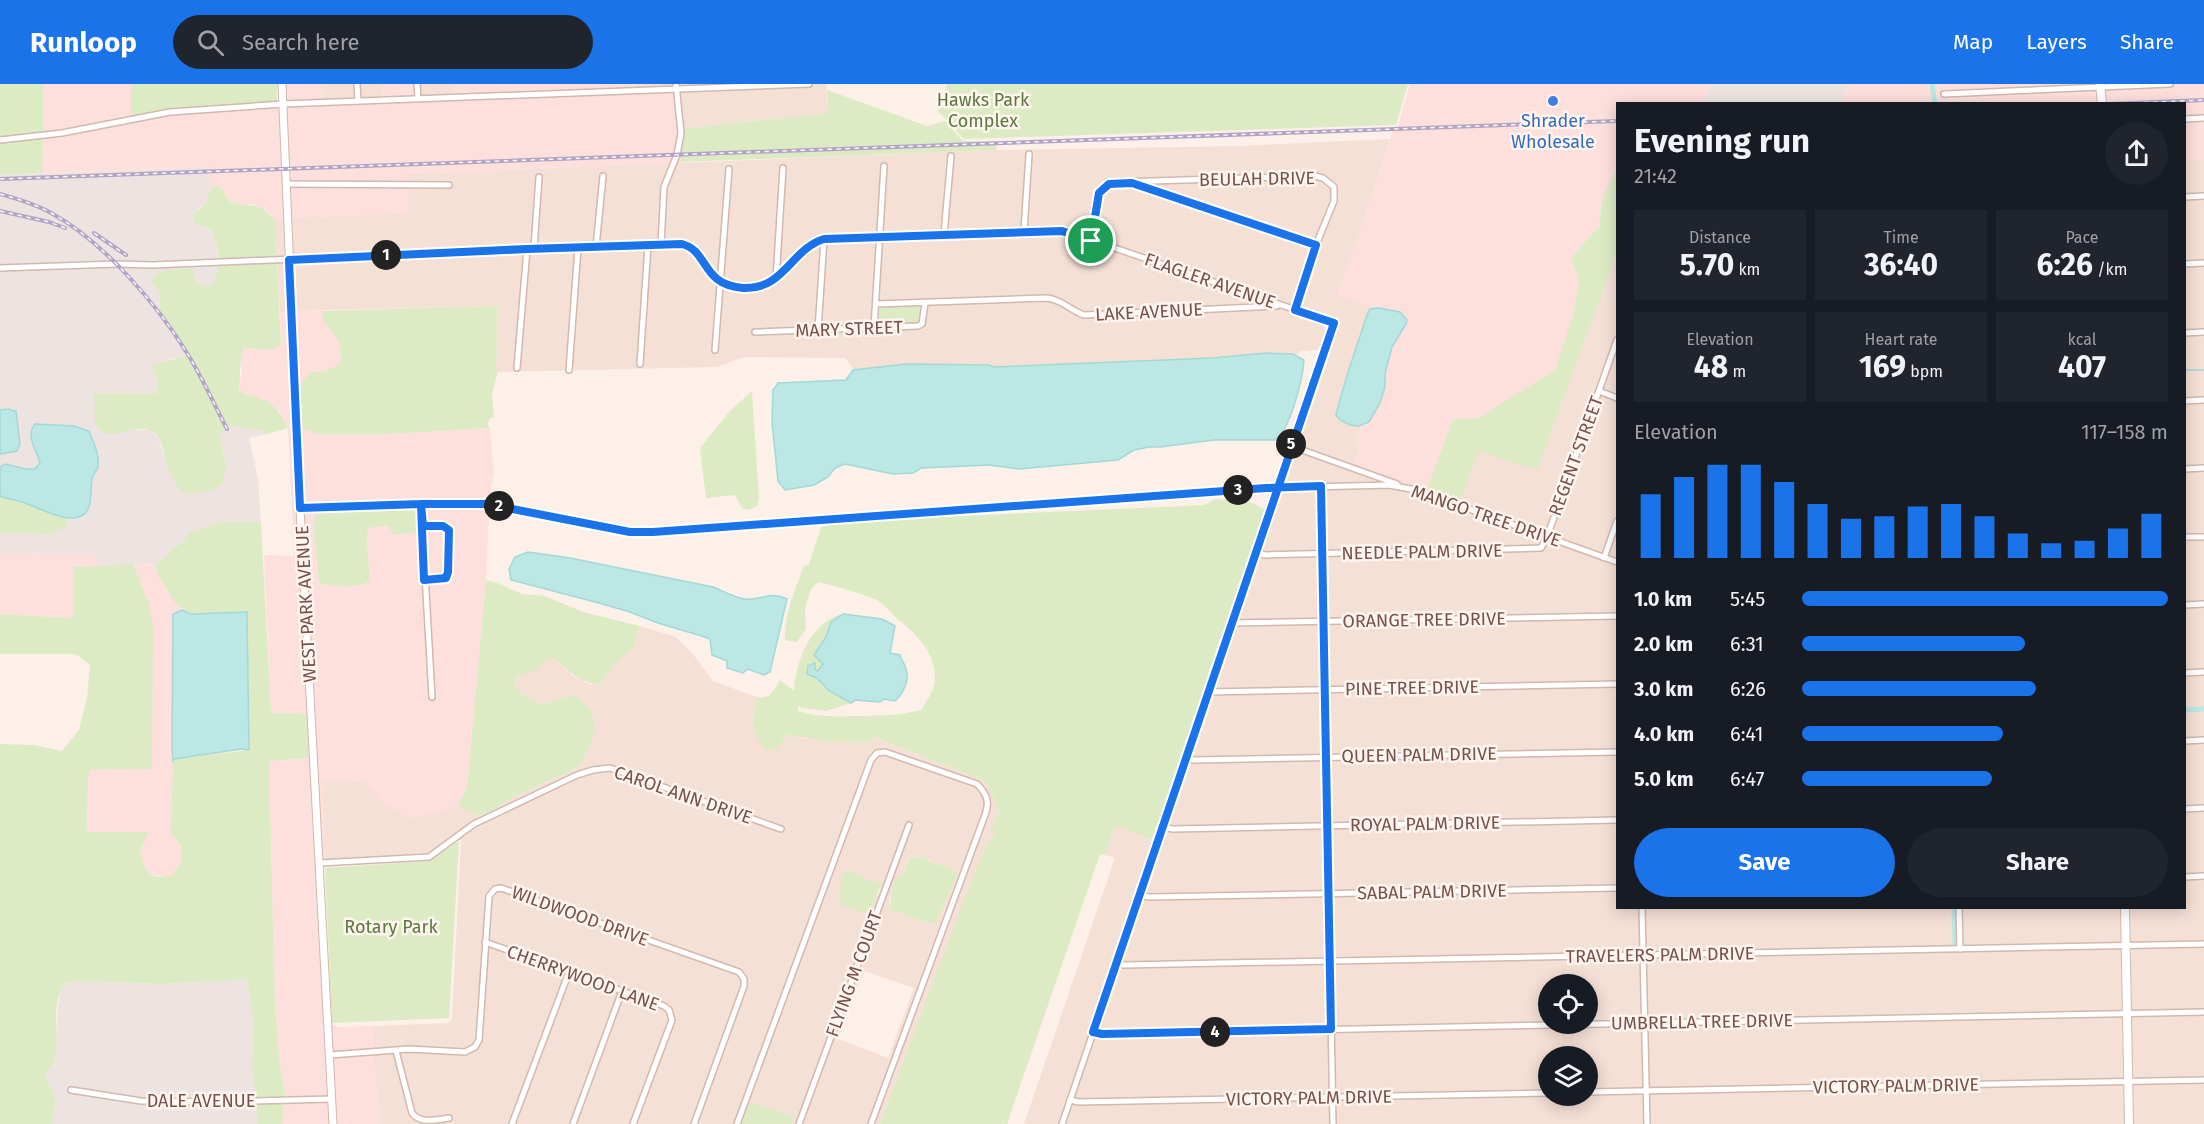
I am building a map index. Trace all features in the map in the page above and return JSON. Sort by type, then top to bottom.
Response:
[{"type":"main road","points":[[2100,86],[2102,102]]},
{"type":"main road","points":[[2125,909],[2129,1124]]},
{"type":"street","name":"WEST PARK AVENUE","points":[[282,84],[300,508],[333,1124]]},
{"type":"street","points":[[357,84],[358,101]]},
{"type":"street","points":[[417,84],[418,98]]},
{"type":"street","points":[[0,140],[62,133],[170,112],[283,104],[676,87],[808,84]]},
{"type":"street","points":[[1944,94],[2170,84]]},
{"type":"street","points":[[661,244],[663,196],[667,177],[677,155],[681,133],[676,87]]},
{"type":"street","points":[[2186,119],[2204,118]]},
{"type":"street","points":[[1024,231],[1029,154]]},
{"type":"street","points":[[944,234],[951,156]]},
{"type":"street","points":[[874,328],[884,166]]},
{"type":"street","points":[[776,279],[783,168]]},
{"type":"street","points":[[715,350],[729,169]]},
{"type":"street","points":[[596,247],[603,176]]},
{"type":"street","name":"BEULAH DRIVE","points":[[1091,241],[1099,193],[1109,184],[1315,176],[1323,178],[1334,187],[1334,201],[1316,245],[1295,310]]},
{"type":"street","points":[[517,368],[539,177]]},
{"type":"street","points":[[1132,183],[1316,245]]},
{"type":"street","points":[[286,184],[449,185]]},
{"type":"street","points":[[2186,197],[2204,196]]},
{"type":"street","name":"FLAGLER AVENUE","points":[[719,283],[748,288],[763,285],[776,279],[806,247],[824,239],[1062,231],[1334,323],[1291,446]]},
{"type":"street","points":[[819,330],[824,239]]},
{"type":"street","points":[[0,268],[110,264],[153,265],[661,244],[689,246],[719,283]]},
{"type":"street","points":[[640,364],[648,245]]},
{"type":"street","points":[[569,370],[578,248]]},
{"type":"street","points":[[2186,264],[2204,263]]},
{"type":"street","name":"LAKE AVENUE","points":[[876,304],[1047,298],[1065,302],[1084,315],[1282,305]]},
{"type":"street","name":"MARY STREET","points":[[755,332],[918,326],[922,324],[925,303]]},
{"type":"street","points":[[2186,333],[2204,332]]},
{"type":"street","name":"REGENT STREET","points":[[1547,537],[1616,343]]},
{"type":"street","points":[[1599,391],[1616,398]]},
{"type":"street","points":[[2186,401],[2204,400]]},
{"type":"street","points":[[1062,1124],[1291,446],[1403,487]]},
{"type":"street","points":[[2186,469],[2204,468]]},
{"type":"street","points":[[1321,486],[1333,1124]]},
{"type":"street","name":"MANGO TREE DRIVE","points":[[300,508],[487,504],[630,532],[653,532],[1277,487],[1403,487],[1616,562]]},
{"type":"street","points":[[421,504],[432,697]]},
{"type":"street","points":[[1604,558],[1616,524]]},
{"type":"street","points":[[423,526],[443,526],[449,530],[446,578],[424,580]]},
{"type":"street","name":"NEEDLE PALM DRIVE","points":[[1255,552],[1265,555],[1536,550],[1543,546],[1547,537]]},
{"type":"street","points":[[2186,537],[2204,537]]},
{"type":"street","points":[[2186,605],[2204,604]]},
{"type":"street","name":"ORANGE TREE DRIVE","points":[[1231,623],[1616,616]]},
{"type":"street","points":[[2186,673],[2204,672]]},
{"type":"street","name":"PINE TREE DRIVE","points":[[1208,692],[1616,684]]},
{"type":"street","points":[[2186,741],[2204,740]]},
{"type":"street","points":[[737,1124],[871,759],[877,753],[885,752],[977,784],[987,796],[988,802],[871,1124]]},
{"type":"street","name":"QUEEN PALM DRIVE","points":[[1185,758],[1193,760],[1616,752]]},
{"type":"street","name":"CAROL ANN DRIVE","points":[[320,863],[429,857],[474,824],[577,775],[610,768],[781,829]]},
{"type":"street","points":[[2186,808],[2204,808]]},
{"type":"street","name":"ROYAL PALM DRIVE","points":[[1162,827],[1173,829],[1616,820]]},
{"type":"street","name":"FLYING M COURT","points":[[799,1124],[909,825]]},
{"type":"street","points":[[2186,876],[2204,876]]},
{"type":"street","name":"WILDWOOD DRIVE","points":[[396,1051],[427,1049],[465,1052],[475,1047],[479,1040],[489,897],[495,889],[501,888],[739,972],[744,979],[744,986],[694,1124]]},
{"type":"street","name":"SABAL PALM DRIVE","points":[[1139,896],[1616,888]]},
{"type":"street","points":[[1642,909],[1647,1124]]},
{"type":"street","points":[[1959,909],[1960,949]]},
{"type":"street","name":"CHERRYWOOD LANE","points":[[485,942],[664,1006],[669,1010],[672,1020],[633,1124]]},
{"type":"street","name":"TRAVELERS PALM DRIVE","points":[[1116,963],[1124,965],[2204,944]]},
{"type":"street","points":[[513,1124],[569,972]]},
{"type":"street","points":[[573,1124],[622,991]]},
{"type":"street","name":"UMBRELLA TREE DRIVE","points":[[1093,1032],[1102,1034],[2204,1012]]},
{"type":"street","points":[[330,1055],[396,1051],[412,1113],[416,1119],[421,1121],[449,1118]]},
{"type":"street","name":"VICTORY PALM DRIVE","points":[[1598,1092],[2204,1080]]},
{"type":"street","name":"DALE AVENUE","points":[[71,1090],[141,1101],[332,1099]]},
{"type":"street","name":"VICTORY PALM DRIVE","points":[[1070,1100],[1079,1102],[1538,1093]]},
{"type":"shaded area","points":[[43,84],[131,84],[131,117],[43,132]]},
{"type":"shaded area","points":[[285,84],[322,84],[323,100],[382,101],[384,84],[420,84],[420,96],[456,94],[455,84],[637,84],[638,87],[676,87],[681,163],[407,174],[408,213],[291,218]]},
{"type":"shaded area","points":[[322,84],[384,84],[382,102],[323,101]]},
{"type":"shaded area","points":[[420,84],[455,84],[456,94],[420,96]]},
{"type":"shaded area","points":[[637,84],[826,84],[828,113],[679,129],[637,87]]},
{"type":"shaded area","points":[[1410,84],[1710,84],[1704,102],[1616,102],[1616,170],[1600,207],[1600,225],[1571,258],[1579,280],[1573,314],[1555,371],[1479,418],[1453,419],[1424,497],[1350,471],[1358,455],[1357,426],[1369,422],[1380,403],[1385,387],[1388,357],[1396,337],[1403,329],[1400,312],[1371,309],[1372,307],[1337,294],[1359,237],[1394,127],[1398,126]]},
{"type":"shaded area","points":[[1710,84],[1849,84],[1841,102],[1704,102]]},
{"type":"shaded area","points":[[1849,84],[2097,84],[2099,102],[1842,102]]},
{"type":"shaded area","points":[[2103,84],[2204,84],[2204,160],[2186,160],[2186,102],[2105,102]]},
{"type":"shaded area","points":[[280,107],[285,218],[273,219],[267,211],[252,204],[239,205],[227,201],[212,189],[211,191],[209,167],[42,173],[43,138],[170,114]]},
{"type":"shaded area","points":[[1390,139],[1359,237],[1337,294],[1372,307],[1367,315],[1342,388],[1336,415],[1340,420],[1357,426],[1358,455],[1350,470],[1479,451],[1599,299],[1616,255],[1616,909],[2122,909],[2126,1124],[1024,1124],[1115,858],[1105,855],[1115,825],[1151,840],[1292,451],[1295,451],[1327,350],[1302,351],[1295,355],[1266,353],[1251,356],[1156,361],[994,367],[989,365],[906,364],[854,370],[845,358],[744,357],[717,367],[496,372],[498,306],[294,311],[291,218],[408,213],[407,174],[997,150],[1239,146]],"holes":[[[918,304],[923,306],[922,323],[880,327],[876,324],[878,305]]]},
{"type":"shaded area","points":[[2186,160],[2204,160],[2204,1124],[2131,1124],[2128,909],[2186,909]]},
{"type":"shaded area","points":[[209,167],[211,191],[206,203],[197,210],[203,228],[212,231],[216,240],[219,271],[214,284],[204,287],[193,279],[192,268],[166,270],[159,291],[160,311],[183,344],[185,356],[167,360],[152,371],[158,381],[158,392],[152,394],[93,393],[129,430],[150,430],[158,437],[167,465],[180,491],[226,464],[219,435],[228,425],[264,431],[266,434],[249,438],[258,479],[261,522],[221,522],[190,532],[155,565],[99,566],[93,554],[0,553],[0,532],[67,527],[69,518],[78,518],[86,513],[92,498],[92,478],[98,467],[30,437],[40,463],[35,469],[6,464],[0,467],[0,454],[16,451],[8,409],[0,410],[0,271],[156,267],[156,263],[0,266],[0,175]]},
{"type":"shaded area","points":[[285,218],[289,312],[280,312],[273,219]]},
{"type":"shaded area","points":[[294,311],[323,311],[323,322],[338,336],[341,352],[340,364],[323,372],[310,372],[319,434],[391,434],[490,428],[494,474],[490,488],[492,494],[483,510],[489,512],[486,580],[467,788],[457,806],[408,819],[383,803],[366,782],[323,779],[326,865],[323,867]],"holes":[[[418,507],[390,526],[368,528],[370,581],[363,585],[319,584],[313,523]]]},
{"type":"shaded area","points":[[280,312],[289,312],[331,1124],[282,1124],[285,1091],[280,1067],[275,1004],[269,761],[309,758],[306,715],[271,713],[264,555],[294,556],[288,428],[279,411],[263,399],[247,397],[239,390],[242,371],[240,359],[243,348],[251,349],[281,344]]},
{"type":"shaded area","points":[[0,553],[94,554],[99,566],[73,567],[75,618],[0,614]]},
{"type":"shaded area","points":[[133,564],[155,565],[169,595],[182,610],[173,615],[173,813],[171,834],[180,844],[182,860],[173,875],[167,877],[149,874],[143,865],[140,851],[148,833],[87,832],[90,770],[152,769],[136,575]]},
{"type":"shaded area","points":[[640,626],[676,637],[692,653],[713,681],[757,697],[754,715],[778,749],[787,734],[807,739],[873,737],[986,782],[999,810],[995,833],[986,845],[880,1124],[792,1124],[794,1117],[751,1102],[741,1124],[380,1124],[374,1060],[374,1026],[448,1023],[452,1018],[461,840],[458,839],[428,858],[326,865],[322,779],[366,782],[408,819],[457,806],[478,815],[488,814],[506,801],[570,773],[567,696],[551,702],[539,703],[524,695],[514,685],[516,678],[538,669],[544,660],[554,658],[572,675],[589,684],[601,684],[613,665],[634,646]],"holes":[[[916,857],[928,859],[954,869],[958,873],[936,923],[923,922],[893,910],[889,902],[897,878],[904,873],[907,861]],[[854,872],[862,879],[881,888],[878,896],[839,895],[842,884]],[[864,971],[914,988],[888,1058],[838,1039]]]},
{"type":"shaded area","points":[[247,979],[253,1018],[252,1067],[257,1124],[52,1124],[56,1099],[45,1075],[55,1060],[58,1004],[64,984],[76,981],[163,984]]},
{"type":"shaded area","points":[[331,1025],[336,1025],[336,1027],[374,1026],[374,1060],[380,1124],[336,1124]]},
{"type":"green space","points":[[0,84],[43,84],[43,132],[0,137]]},
{"type":"green space","points":[[131,84],[277,84],[277,102],[169,109],[131,117]]},
{"type":"green space","name":"Hawks Park Complex","points":[[947,84],[1408,84],[1396,125],[964,139],[938,111]]},
{"type":"green space","points":[[827,90],[927,126],[945,121],[963,141],[995,141],[997,150],[681,162],[679,129],[828,113]]},
{"type":"green space","points":[[43,138],[42,173],[0,175],[0,143]]},
{"type":"green space","points":[[1616,170],[1616,255],[1537,470],[1479,451],[1457,508],[1424,497],[1453,419],[1479,418],[1555,370],[1573,314],[1579,280],[1571,258],[1600,225],[1601,208]]},
{"type":"green space","points":[[215,186],[220,187],[228,201],[259,207],[275,221],[281,344],[271,350],[243,348],[239,390],[271,404],[288,428],[266,434],[264,431],[228,425],[219,436],[226,464],[223,483],[209,491],[191,493],[180,491],[167,466],[159,438],[150,430],[112,434],[99,429],[94,416],[93,393],[152,394],[158,392],[158,381],[152,371],[153,365],[185,356],[183,344],[160,311],[159,291],[151,282],[155,275],[166,270],[193,268],[193,279],[204,287],[214,284],[218,257],[215,237],[212,231],[193,223],[194,214],[206,203],[211,189]]},
{"type":"green space","points":[[498,306],[496,372],[498,372],[492,393],[494,418],[491,417],[487,424],[490,428],[391,434],[319,434],[303,429],[299,387],[310,372],[323,372],[340,364],[338,340],[323,322],[323,311]]},
{"type":"green space","points":[[880,307],[921,307],[923,314],[920,322],[886,326],[877,322]]},
{"type":"green space","points":[[752,391],[759,499],[757,506],[748,510],[742,508],[735,495],[706,498],[700,448],[731,410]]},
{"type":"green space","points":[[0,496],[69,518],[67,527],[52,534],[0,532]]},
{"type":"green space","points":[[1215,499],[1250,502],[1270,512],[1152,840],[1115,825],[1105,855],[1100,854],[1007,1124],[880,1124],[963,903],[986,845],[995,833],[992,829],[999,810],[986,782],[874,737],[870,742],[849,742],[818,740],[787,734],[778,749],[767,750],[757,738],[754,719],[757,697],[768,696],[780,680],[794,691],[798,667],[807,644],[822,625],[843,614],[831,622],[826,637],[814,655],[823,663],[818,671],[808,666],[828,690],[851,703],[826,711],[801,708],[798,705],[798,711],[828,716],[906,713],[921,710],[934,688],[933,662],[920,640],[880,602],[860,594],[818,582],[811,589],[805,608],[806,629],[797,642],[785,640],[786,621],[791,602],[804,566],[809,564],[821,528],[829,524],[876,520],[1205,505]]},
{"type":"green space","points":[[418,507],[418,532],[393,535],[389,526],[368,528],[370,581],[352,586],[319,584],[313,523],[316,514]]},
{"type":"green space","points":[[221,522],[261,522],[271,713],[307,714],[309,758],[269,761],[275,1004],[280,1067],[285,1091],[282,1124],[257,1124],[252,1067],[253,1018],[247,979],[163,984],[76,981],[64,984],[57,1001],[55,1059],[45,1075],[56,1099],[52,1124],[0,1124],[0,744],[34,745],[62,751],[79,730],[87,698],[90,665],[77,655],[71,654],[0,654],[0,614],[74,618],[73,567],[133,564],[149,604],[153,627],[152,769],[90,770],[87,832],[149,832],[140,851],[146,869],[153,876],[173,875],[182,860],[180,844],[171,834],[173,759],[249,750],[247,613],[200,614],[181,608],[165,587],[155,565],[190,532]]},
{"type":"green space","points":[[486,580],[522,594],[545,596],[583,612],[640,626],[634,646],[613,665],[601,684],[581,679],[554,658],[544,660],[538,669],[516,678],[514,685],[524,695],[539,703],[551,702],[567,696],[578,697],[591,710],[595,728],[582,762],[570,773],[506,801],[488,814],[478,815],[457,806],[467,788]]},
{"type":"green space","name":"Rotary Park","points":[[459,841],[449,1018],[332,1023],[325,868],[429,861]]},
{"type":"green space","points":[[923,857],[954,869],[958,873],[936,923],[923,922],[890,909],[895,881],[904,873],[909,858]]},
{"type":"green space","points":[[846,871],[869,881],[880,882],[881,885],[871,910],[862,913],[842,905],[840,877]]},
{"type":"green space","points":[[750,1102],[795,1117],[792,1124],[741,1124]]},
{"type":"water","points":[[1379,308],[1400,312],[1407,320],[1392,347],[1380,403],[1369,422],[1359,426],[1350,425],[1336,415],[1367,315],[1370,309]]},
{"type":"water","points":[[1266,353],[1293,354],[1304,360],[1291,415],[1281,435],[1275,440],[1214,440],[1149,447],[1134,450],[1118,460],[1019,469],[989,465],[921,468],[913,473],[893,474],[845,464],[835,468],[828,477],[814,485],[785,490],[778,481],[772,422],[773,390],[778,383],[846,380],[853,370],[906,364],[989,365],[994,367],[1213,358]]},
{"type":"water","points":[[0,410],[16,411],[20,444],[17,451],[0,454]]},
{"type":"water","points":[[35,424],[74,426],[89,431],[97,453],[98,467],[92,478],[89,507],[81,516],[74,518],[56,515],[0,496],[0,467],[5,464],[35,469],[40,463],[31,438]]},
{"type":"water","points":[[528,552],[570,558],[713,587],[745,599],[781,596],[787,599],[770,672],[764,675],[748,669],[743,673],[727,668],[727,661],[712,655],[710,639],[705,637],[630,612],[511,580],[509,569],[515,557]]},
{"type":"water","points":[[182,610],[191,614],[247,612],[249,750],[241,749],[173,761],[173,614]]},
{"type":"water","points":[[843,614],[882,619],[895,626],[890,653],[900,655],[907,678],[901,695],[895,701],[855,700],[851,703],[828,690],[817,678],[807,674],[808,666],[815,663],[815,669],[818,671],[823,664],[814,655],[826,637],[831,622]]},
{"type":"waterway","points":[[1932,84],[1935,102]]},
{"type":"waterway","points":[[2186,370],[2204,370]]},
{"type":"waterway","points":[[2186,710],[2204,709]]},
{"type":"waterway","points":[[1954,909],[1955,944]]},
{"type":"railway","points":[[2156,102],[2204,100]]},
{"type":"railway","points":[[0,179],[1616,121]]},
{"type":"railway","points":[[0,194],[51,213],[71,225],[109,256],[144,294],[187,353],[227,429]]},
{"type":"railway","points":[[0,211],[65,228]]},
{"type":"railway","points":[[94,233],[126,255]]},
{"type":"place","name":"Shrader Wholesale","points":[[1553,101]]},
{"type":"route","points":[[1091,241],[1062,231],[824,239],[806,247],[776,279],[748,288],[719,283],[695,251],[682,244],[289,260],[300,508],[421,504],[423,526],[443,526],[449,530],[446,578],[424,580],[421,504],[487,504],[630,532],[653,532],[1277,487],[1321,486],[1331,1029],[1102,1034],[1093,1032],[1277,487],[1334,323],[1295,310],[1316,245],[1193,203],[1132,183],[1109,184],[1102,188],[1096,200],[1091,241]]}]
